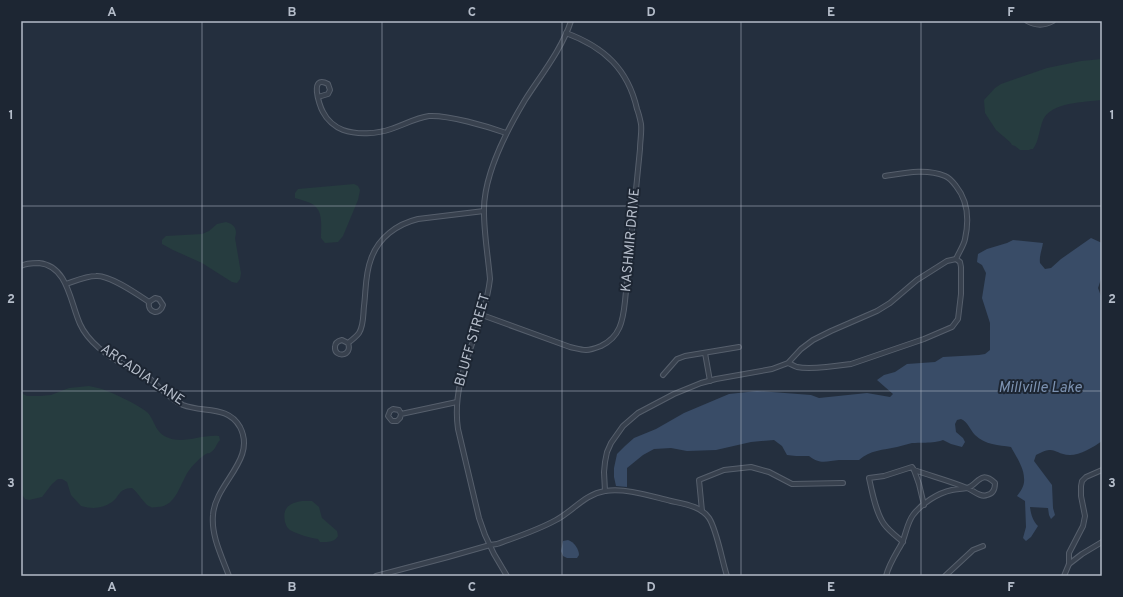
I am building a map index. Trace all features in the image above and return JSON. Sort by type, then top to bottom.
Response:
[{"type":"street","name":"BLUFF STREET","points":[[507,576],[485,535],[479,518],[456,420],[457,402],[464,368],[489,290],[490,279],[484,211],[487,186],[491,171],[506,133],[561,45],[571,21]]},
{"type":"street","points":[[1027,21],[1032,24],[1040,25],[1048,24],[1053,21]]},
{"type":"street","name":"KASHMIR DRIVE","points":[[482,315],[570,347],[585,350],[595,349],[608,342],[615,335],[622,322],[641,124],[635,99],[628,81],[618,67],[598,48],[566,33]]},
{"type":"street","points":[[318,97],[320,107],[329,121],[337,127],[347,131],[367,133],[383,132],[430,116],[450,118],[506,133]]},
{"type":"street","points":[[605,491],[605,462],[611,443],[630,419],[646,407],[692,386],[772,369],[788,363],[801,349],[813,340],[832,330],[877,311],[890,303],[917,280],[956,258],[965,240],[967,216],[966,203],[962,193],[952,181],[947,176],[941,174],[925,172],[884,176]]},
{"type":"street","points":[[348,343],[360,332],[363,322],[370,260],[374,251],[387,235],[408,221],[484,211]]},
{"type":"street","points":[[788,363],[796,367],[806,368],[851,364],[924,339],[952,327],[958,319],[961,294],[962,267],[956,258]]},
{"type":"street","name":"ARCADIA LANE","points":[[21,266],[33,263],[43,264],[59,273],[66,284],[81,326],[99,348],[121,363],[140,372],[173,399],[184,405],[196,408],[218,410],[224,412],[235,421],[244,439],[243,453],[218,496],[213,515],[215,538],[229,576]]},
{"type":"street","points":[[66,284],[88,277],[100,276],[109,279],[149,302]]},
{"type":"street","points":[[663,375],[677,359],[695,353],[705,353],[739,347]]},
{"type":"street","points":[[705,353],[710,381]]},
{"type":"street","points":[[401,414],[457,402]]},
{"type":"street","points":[[702,511],[699,480],[724,470],[751,467],[770,472],[792,484],[843,483]]},
{"type":"street","points":[[886,576],[890,563],[903,542],[913,515],[924,505],[943,493],[968,488],[978,479],[990,479],[995,483],[995,489],[987,496],[981,495],[968,488],[914,470],[912,467],[884,476],[869,478],[881,519],[884,524],[903,542]]},
{"type":"street","points":[[914,470],[924,505]]},
{"type":"street","points":[[1064,576],[1069,564],[1069,553],[1083,526],[1085,516],[1081,496],[1082,481],[1086,477],[1102,470]]},
{"type":"street","points":[[376,576],[497,544],[556,520],[591,496],[605,491],[638,494],[686,504],[702,511],[709,518],[713,527],[727,576]]},
{"type":"street","points":[[1069,564],[1102,542]]},
{"type":"street","points":[[945,576],[973,550],[983,546]]},
{"type":"green space","points":[[1102,59],[1102,100],[1078,102],[1061,106],[1047,114],[1043,120],[1037,142],[1033,149],[1020,150],[1012,145],[996,130],[985,113],[984,100],[1001,84],[1047,68],[1081,61]]},
{"type":"green space","points":[[354,184],[358,186],[360,190],[358,200],[343,236],[338,242],[325,243],[321,238],[321,222],[318,210],[312,204],[295,198],[295,193],[298,189]]},
{"type":"green space","points":[[226,222],[235,227],[236,230],[235,238],[241,273],[240,279],[237,283],[232,282],[202,263],[162,244],[162,240],[166,236],[202,234],[209,231],[217,224]]},
{"type":"green space","points":[[89,386],[103,389],[144,410],[151,417],[158,431],[169,438],[181,440],[207,436],[219,436],[220,440],[214,449],[191,467],[174,498],[169,503],[164,506],[151,507],[146,504],[132,488],[122,491],[112,502],[104,506],[97,508],[85,507],[81,506],[71,495],[67,482],[62,479],[58,479],[52,484],[42,497],[29,500],[25,499],[21,493],[21,393],[27,396],[51,395],[69,388]]},
{"type":"green space","points":[[312,501],[319,507],[322,518],[337,531],[338,536],[334,540],[330,542],[320,542],[318,539],[300,534],[288,528],[284,517],[286,510],[293,503]]},
{"type":"water","name":"Millville Lake","points":[[1091,238],[1102,243],[1102,276],[1098,288],[1102,299],[1102,441],[1087,450],[1074,455],[1064,454],[1054,450],[1047,450],[1036,455],[1034,461],[1052,485],[1053,508],[1055,515],[1051,519],[1048,508],[1030,507],[1032,518],[1038,526],[1031,537],[1026,541],[1023,538],[1026,527],[1025,501],[1017,496],[1023,485],[1024,474],[1017,458],[1011,447],[983,441],[973,433],[961,419],[957,420],[955,424],[956,432],[965,442],[962,447],[943,440],[912,443],[872,452],[859,460],[824,462],[817,461],[809,456],[787,455],[782,446],[774,440],[751,442],[716,450],[687,451],[671,448],[654,449],[643,455],[627,468],[627,487],[616,486],[614,468],[617,454],[634,438],[656,429],[684,413],[729,394],[757,391],[811,395],[819,398],[867,393],[890,397],[893,394],[877,380],[884,375],[895,372],[907,364],[935,362],[943,357],[985,354],[990,350],[990,323],[982,298],[986,273],[982,265],[977,262],[978,254],[987,249],[1013,240],[1043,243],[1040,263],[1045,269],[1051,268]]},
{"type":"water","points":[[568,540],[577,548],[579,555],[577,558],[567,558],[563,556],[561,551],[563,541]]}]
